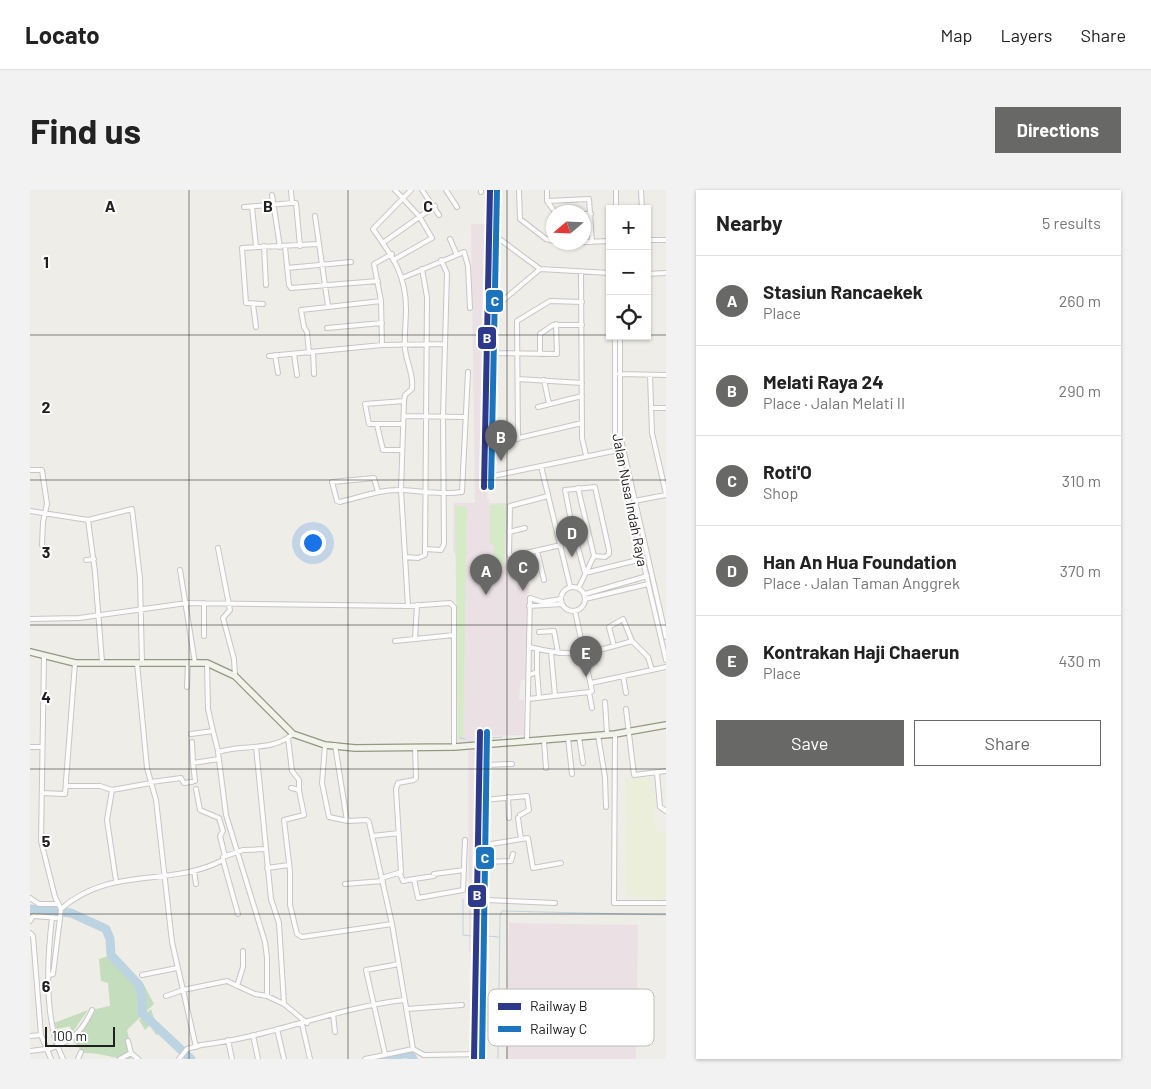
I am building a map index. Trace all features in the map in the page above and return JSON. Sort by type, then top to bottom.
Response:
[{"type":"main road","points":[[30,652],[44,657],[75,663],[207,663],[236,676],[293,734],[325,745],[355,748],[454,747],[615,734],[666,725]]},
{"type":"street","points":[[291,190],[292,203]]},
{"type":"street","points":[[395,190],[419,216],[431,238],[395,259]]},
{"type":"street","points":[[408,606],[401,490],[404,401],[405,395],[412,389],[413,381],[405,347],[406,306],[402,278],[395,259],[374,227],[411,190]]},
{"type":"street","points":[[422,190],[435,206],[439,215]]},
{"type":"street","points":[[446,190],[457,207]]},
{"type":"street","points":[[494,190],[493,476],[586,455],[623,449]]},
{"type":"street","points":[[520,190],[520,219],[546,239]]},
{"type":"street","points":[[547,190],[547,201],[550,205]]},
{"type":"street","points":[[616,190],[616,205]]},
{"type":"street","points":[[641,190],[642,205]]},
{"type":"street","points":[[272,194],[280,246]]},
{"type":"street","points":[[547,201],[589,199],[590,205]]},
{"type":"street","points":[[244,207],[296,204],[300,246]]},
{"type":"street","points":[[384,242],[435,206]]},
{"type":"street","points":[[252,207],[256,246]]},
{"type":"street","points":[[591,214],[592,242],[606,241]]},
{"type":"street","points":[[315,216],[318,244],[324,264],[328,306]]},
{"type":"street","points":[[494,235],[540,269],[606,273]]},
{"type":"street","points":[[450,239],[456,254]]},
{"type":"street","points":[[651,240],[666,240]]},
{"type":"street","points":[[263,304],[246,303],[242,248],[318,244]]},
{"type":"street","points":[[264,246],[266,285]]},
{"type":"street","points":[[285,246],[291,288],[378,280]]},
{"type":"street","points":[[402,278],[441,260],[464,252],[468,266],[470,308]]},
{"type":"street","points":[[382,345],[381,301],[374,264],[392,254]]},
{"type":"street","points":[[425,549],[443,550],[442,416],[447,274],[441,260]]},
{"type":"street","points":[[287,268],[351,262]]},
{"type":"street","points":[[405,557],[424,556],[425,549],[427,297],[422,269]]},
{"type":"street","points":[[494,308],[540,269]]},
{"type":"street","points":[[581,272],[582,438],[586,455]]},
{"type":"street","points":[[651,274],[666,273]]},
{"type":"street","points":[[314,374],[307,332],[300,311],[328,306],[381,301]]},
{"type":"street","points":[[518,439],[517,321],[550,301],[582,302]]},
{"type":"street","points":[[253,304],[256,327]]},
{"type":"street","points":[[328,328],[382,323]]},
{"type":"street","points":[[494,353],[557,353],[556,324]]},
{"type":"street","points":[[540,354],[540,334],[556,324],[582,325]]},
{"type":"street","name":"Jalan Nusa Indah Raya","points":[[615,340],[620,435],[666,637]]},
{"type":"street","name":"Jalan Nusa Indah Raya","points":[[620,340],[617,374],[617,450],[645,577],[666,660]]},
{"type":"street","points":[[269,356],[382,345],[405,347],[444,344]]},
{"type":"street","points":[[294,354],[297,375]]},
{"type":"street","points":[[275,355],[278,373]]},
{"type":"street","points":[[378,492],[375,478],[332,481],[338,502],[378,492],[401,490],[443,494],[463,491],[464,417],[468,372]]},
{"type":"street","points":[[617,374],[666,375]]},
{"type":"street","points":[[629,503],[666,494],[652,433],[650,375]]},
{"type":"street","points":[[518,379],[582,383]]},
{"type":"street","points":[[544,380],[549,404]]},
{"type":"street","points":[[538,407],[582,396]]},
{"type":"street","points":[[403,424],[368,424],[365,403],[404,401]]},
{"type":"street","points":[[652,408],[666,408]]},
{"type":"street","points":[[404,416],[464,417]]},
{"type":"street","points":[[493,444],[582,424]]},
{"type":"street","points":[[377,425],[383,450],[402,450]]},
{"type":"street","points":[[541,466],[570,586]]},
{"type":"street","points":[[30,470],[42,470],[46,513],[43,522],[42,545]]},
{"type":"street","points":[[585,573],[564,492],[578,488],[595,487],[609,554],[605,557],[594,556]]},
{"type":"street","points":[[578,488],[594,556],[578,587]]},
{"type":"street","points":[[548,496],[510,506],[509,555],[561,545]]},
{"type":"street","points":[[30,511],[88,520],[132,509],[142,608],[140,663],[141,719],[147,768],[156,800],[177,968],[196,1048]]},
{"type":"street","points":[[88,520],[94,559],[102,662]]},
{"type":"street","points":[[557,530],[586,524]]},
{"type":"street","points":[[509,532],[525,528]]},
{"type":"street","points":[[218,548],[230,610],[223,618],[234,659],[236,676]]},
{"type":"street","points":[[537,551],[544,580]]},
{"type":"street","points":[[86,560],[94,559]]},
{"type":"street","points":[[585,573],[642,559]]},
{"type":"street","points":[[180,570],[187,603],[192,663],[187,687]]},
{"type":"street","points":[[585,597],[651,576]]},
{"type":"street","points":[[585,597],[653,582]]},
{"type":"street","points":[[570,586],[578,587],[585,597],[581,608],[575,611],[568,610],[562,604],[563,591],[570,586]]},
{"type":"street","points":[[528,742],[530,598],[542,602],[561,598]]},
{"type":"street","points":[[30,619],[99,615],[187,603],[228,605],[453,605],[454,747]]},
{"type":"street","points":[[204,603],[204,636]]},
{"type":"street","points":[[529,606],[562,604]]},
{"type":"street","points":[[415,639],[417,606]]},
{"type":"street","points":[[575,611],[591,683],[592,691],[589,692],[592,708]]},
{"type":"street","points":[[614,646],[609,627],[623,619],[632,641],[645,652],[652,670]]},
{"type":"street","points":[[539,632],[554,631],[558,653]]},
{"type":"street","points":[[660,633],[665,632]]},
{"type":"street","points":[[395,641],[454,635]]},
{"type":"street","points":[[529,647],[558,653],[585,654],[632,641]]},
{"type":"street","points":[[537,649],[539,697]]},
{"type":"street","points":[[551,652],[555,696]]},
{"type":"street","points":[[44,657],[41,841],[57,904],[61,910],[50,974]]},
{"type":"street","points":[[42,793],[65,794],[75,663]]},
{"type":"street","points":[[207,663],[208,709],[218,751],[221,790],[236,852],[255,905],[264,942],[267,958],[267,996]]},
{"type":"street","points":[[591,683],[666,667]]},
{"type":"street","points":[[529,675],[537,672]]},
{"type":"street","points":[[623,676],[626,693]]},
{"type":"street","points":[[528,699],[589,692]]},
{"type":"street","points":[[605,702],[607,734]]},
{"type":"street","points":[[626,709],[634,775],[666,771]]},
{"type":"street","points":[[191,734],[213,732]]},
{"type":"street","points":[[218,751],[256,747],[288,738],[293,734]]},
{"type":"street","points":[[615,734],[614,903],[666,903]]},
{"type":"street","points":[[598,735],[604,769],[606,807]]},
{"type":"street","points":[[579,737],[583,763]]},
{"type":"street","points":[[288,738],[292,771],[300,781],[299,790],[304,816],[284,820],[289,865],[290,905],[299,936],[392,924]]},
{"type":"street","points":[[568,738],[572,774]]},
{"type":"street","points":[[544,741],[546,768]]},
{"type":"street","points":[[66,786],[100,786],[112,790],[182,778],[184,784],[194,782],[192,742]]},
{"type":"street","points":[[325,745],[322,783],[327,813],[332,818],[347,821],[366,820],[372,836],[392,924],[413,1049]]},
{"type":"street","points":[[336,745],[347,821]]},
{"type":"street","points":[[365,1059],[413,1049],[424,1055],[484,1057],[485,765],[483,745]]},
{"type":"street","points":[[30,747],[42,748]]},
{"type":"street","points":[[256,747],[271,899],[279,923],[284,1004]]},
{"type":"street","points":[[415,748],[416,778],[398,783],[396,789],[400,874],[403,881],[464,870]]},
{"type":"street","points":[[193,763],[219,759]]},
{"type":"street","points":[[485,765],[512,764]]},
{"type":"street","points":[[657,773],[660,807],[666,810]]},
{"type":"street","points":[[291,788],[299,790]]},
{"type":"street","points":[[196,789],[200,810],[219,818],[223,831],[220,836],[224,858],[238,914]]},
{"type":"street","points":[[112,790],[107,820],[116,880]]},
{"type":"street","points":[[484,800],[524,795],[528,797],[529,811],[519,817],[521,839]]},
{"type":"street","points":[[508,797],[509,818]]},
{"type":"street","points":[[372,836],[399,833]]},
{"type":"street","points":[[485,845],[529,839],[534,868],[561,863]]},
{"type":"street","points":[[414,879],[418,898],[463,890],[465,840]]},
{"type":"street","points":[[61,910],[82,893],[116,880],[209,868],[236,852],[265,849]]},
{"type":"street","points":[[485,862],[511,861],[513,854]]},
{"type":"street","points":[[267,868],[289,865]]},
{"type":"street","points":[[194,871],[196,884]]},
{"type":"street","points":[[345,884],[382,879],[400,874]]},
{"type":"street","points":[[30,898],[40,904],[57,904]]},
{"type":"street","points":[[485,900],[555,903]]},
{"type":"street","points":[[30,921],[33,916],[60,917]]},
{"type":"street","points":[[52,918],[48,965],[52,1018],[63,1059]]},
{"type":"street","points":[[30,933],[33,936],[41,1035],[51,1059]]},
{"type":"street","points":[[238,986],[243,967],[243,951]]},
{"type":"street","points":[[385,1054],[366,970],[399,964]]},
{"type":"street","points":[[36,966],[48,965]]},
{"type":"street","points":[[142,975],[177,968]]},
{"type":"street","points":[[30,981],[36,980]]},
{"type":"street","points":[[166,996],[223,980],[255,994],[267,996],[284,1004],[304,1023],[310,1059]]},
{"type":"street","points":[[180,1057],[187,1049],[304,1023],[332,1014],[404,1000]]},
{"type":"street","points":[[406,1009],[462,1005]]},
{"type":"street","points":[[30,1051],[59,1045],[80,1032],[92,1010]]},
{"type":"street","points":[[332,1014],[335,1032]]},
{"type":"street","points":[[277,1029],[284,1059]]},
{"type":"street","points":[[253,1034],[258,1059]]},
{"type":"street","points":[[30,1036],[41,1035]]},
{"type":"street","points":[[228,1040],[232,1059]]},
{"type":"street","points":[[128,1041],[131,1053],[138,1059]]},
{"type":"street","points":[[78,1059],[81,1052]]},
{"type":"street","points":[[120,1059],[131,1053]]},
{"type":"shaded area","points":[[471,224],[491,224],[487,499],[489,499],[489,503],[507,503],[505,566],[530,568],[529,593],[527,593],[526,680],[521,680],[519,700],[524,700],[524,735],[482,736],[479,952],[469,952],[468,742],[457,741],[456,555],[453,551],[454,503],[475,503]]},
{"type":"shaded area","points":[[509,923],[638,925],[637,989],[508,989]]},
{"type":"shaded area","points":[[506,1046],[636,1046],[636,1059],[506,1059]]},
{"type":"green space","points":[[506,504],[504,565],[500,566],[501,572],[493,572],[494,544],[490,544],[490,505]]},
{"type":"green space","points":[[455,506],[467,506],[463,739],[458,740]]},
{"type":"green space","points":[[652,777],[657,808],[653,810],[657,832],[666,832],[666,900],[625,896],[625,779]]},
{"type":"green space","points":[[115,954],[133,977],[144,985],[154,1004],[127,1030],[133,1053],[131,1059],[83,1053],[71,1038],[91,1010],[110,1006],[108,983],[101,981],[99,959]]},
{"type":"green space","points":[[151,1009],[159,1034],[156,1035],[150,1025],[145,1030],[139,1020]]},
{"type":"green space","points":[[88,1010],[72,1033],[70,1026],[57,1029],[54,1023]]},
{"type":"waterway","points":[[482,739],[502,737]]},
{"type":"waterway","points":[[460,738],[465,739]]},
{"type":"waterway","points":[[463,899],[463,935],[471,936]]},
{"type":"waterway","points":[[30,909],[71,913],[106,929],[110,939],[111,955],[139,985],[142,996],[142,1013],[191,1059]]},
{"type":"waterway","points":[[499,989],[500,916],[502,911],[666,915]]},
{"type":"waterway","points":[[487,936],[499,937]]},
{"type":"waterway","points":[[498,1046],[498,1059]]},
{"type":"waterway","points":[[377,1059],[409,1053],[413,1059]]},
{"type":"rail line","name":"B","points":[[484,487],[490,190]]},
{"type":"rail line","name":"C","points":[[491,487],[497,190]]},
{"type":"rail line","name":"B","points":[[474,1059],[480,732]]},
{"type":"rail line","name":"C","points":[[482,1059],[487,732]]},
{"type":"place","name":"Melati Raya 24","points":[[501,461]]},
{"type":"place","name":"Han An Hua Foundation","points":[[572,557]]},
{"type":"place","name":"Roti'O","points":[[523,591]]},
{"type":"place","name":"Stasiun Rancaekek","points":[[486,595]]},
{"type":"place","name":"Kontrakan Haji Chaerun","points":[[586,677]]}]
